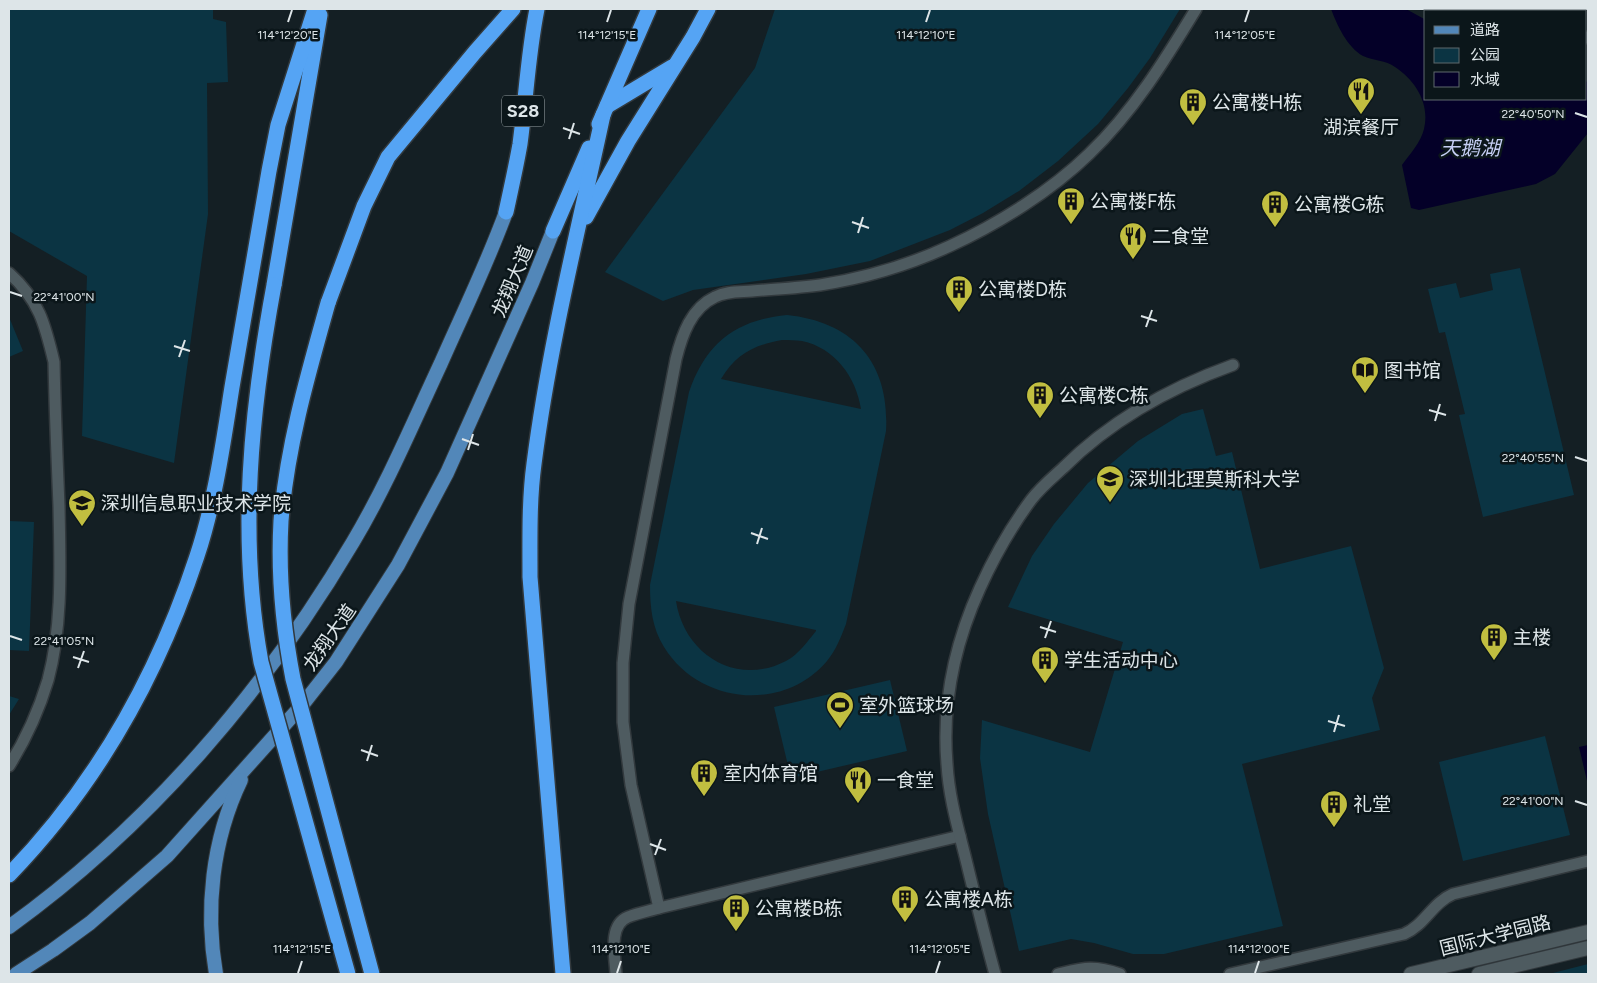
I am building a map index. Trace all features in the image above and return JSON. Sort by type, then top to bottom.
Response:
[{"type":"highway","points":[[9,875],[74,799],[102,761],[155,663],[197,556],[220,458],[278,125],[315,9]]},
{"type":"highway","points":[[322,9],[258,386],[248,494],[250,583],[254,624],[261,662],[348,974]]},
{"type":"highway","points":[[372,974],[293,679],[287,647],[282,607],[281,521],[288,472],[302,400],[328,302],[364,206],[388,158],[468,60],[513,9]]},
{"type":"highway","name":"S28","points":[[506,212],[520,143],[528,68],[537,9]]},
{"type":"highway","points":[[553,231],[649,9]]},
{"type":"highway","points":[[578,232],[628,141],[676,65],[708,9]]},
{"type":"highway","points":[[563,974],[530,577],[530,523],[534,465],[565,282],[605,111],[676,65]]},
{"type":"main road","name":"龙翔大道","points":[[9,927],[89,863],[163,793],[245,700],[283,648],[353,542],[383,486],[486,262],[506,212]]},
{"type":"main road","name":"龙翔大道","points":[[16,974],[68,940],[167,856],[304,704],[336,662],[398,565],[448,473],[553,231]]},
{"type":"main road","points":[[216,974],[210,930],[214,870],[227,815],[235,793],[253,760]]},
{"type":"street","points":[[659,908],[631,784],[623,722],[623,662],[629,604],[676,358],[685,328],[693,316],[714,297],[730,292],[821,284],[870,275],[950,246],[1014,210],[1067,173],[1108,134],[1153,78],[1196,9]]},
{"type":"street","points":[[9,273],[25,287],[37,308],[48,333],[54,362],[60,550],[59,601],[55,640],[48,678],[37,712],[9,766]]},
{"type":"street","points":[[994,974],[953,810],[947,766],[948,702],[964,626],[1002,544],[1032,499],[1074,457],[1099,436],[1152,400],[1180,386],[1233,365]]},
{"type":"street","points":[[616,974],[616,929],[620,922],[628,917],[960,836]]},
{"type":"street","points":[[1230,974],[1404,934],[1417,927],[1440,901],[1453,894],[1588,861]]},
{"type":"street","name":"国际大学园路","points":[[1411,974],[1588,932]]},
{"type":"street","name":"国际大学园路","points":[[1479,974],[1588,948]]},
{"type":"street","points":[[1058,974],[1090,967],[1102,968],[1120,974]]},
{"type":"green space","points":[[9,9],[213,9],[213,19],[226,22],[228,82],[207,83],[208,214],[174,463],[82,436],[87,276],[9,231]]},
{"type":"green space","points":[[775,9],[1180,9],[1150,58],[1098,124],[1058,161],[1019,191],[950,230],[870,261],[806,274],[693,290],[663,301],[605,272],[755,68]]},
{"type":"green space","points":[[1520,268],[1574,495],[1483,517],[1459,415],[1465,414],[1445,332],[1439,333],[1428,289],[1456,283],[1460,298],[1493,290],[1490,274]]},
{"type":"green space","points":[[787,315],[811,319],[849,337],[863,350],[874,366],[882,385],[886,407],[886,431],[846,624],[836,648],[827,661],[809,678],[788,689],[765,694],[742,695],[719,690],[698,681],[679,666],[664,647],[654,625],[650,585],[689,392],[696,375],[704,360],[725,337],[753,322]],"holes":[[[782,340],[802,341],[814,345],[834,357],[849,375],[861,409],[721,379],[733,363],[747,352],[754,348]],[[676,601],[816,630],[816,631],[799,651],[786,661],[767,668],[749,670],[731,667],[715,661],[701,650],[681,620]]]},
{"type":"green space","points":[[9,317],[23,351],[9,357]]},
{"type":"green space","points":[[1203,409],[1216,456],[1232,452],[1260,569],[1351,546],[1384,668],[1372,698],[1380,730],[1242,764],[1283,926],[1164,954],[1133,954],[1094,943],[1071,939],[1019,951],[988,814],[980,758],[982,720],[1090,752],[1123,642],[1008,607],[1032,556],[1054,524],[1088,483],[1138,441],[1182,414]]},
{"type":"green space","points":[[9,521],[34,522],[29,651],[9,650]]},
{"type":"green space","name":"室外篮球场","points":[[890,680],[907,751],[791,778],[774,707]]},
{"type":"green space","points":[[9,696],[19,699],[9,715]]},
{"type":"green space","points":[[1545,736],[1570,835],[1463,861],[1439,762]]},
{"type":"green space","points":[[1588,964],[1588,974],[1549,974]]},
{"type":"water","name":"天鹅湖","points":[[1331,9],[1406,9],[1424,19],[1424,100],[1587,100],[1587,82],[1588,133],[1555,174],[1536,184],[1419,210],[1411,208],[1402,165],[1423,134],[1425,111],[1420,94],[1409,79],[1395,67],[1388,63],[1363,56],[1357,52],[1347,41]]},
{"type":"water","points":[[1588,745],[1588,785],[1579,747]]},
{"type":"place","name":"湖滨餐厅","points":[[1361,115]]},
{"type":"place","name":"公寓楼H栋","points":[[1193,126]]},
{"type":"place","name":"公寓楼F栋","points":[[1071,225]]},
{"type":"place","name":"公寓楼G栋","points":[[1275,228]]},
{"type":"place","name":"二食堂","points":[[1133,260]]},
{"type":"place","name":"公寓楼D栋","points":[[959,313]]},
{"type":"place","name":"图书馆","points":[[1365,394]]},
{"type":"place","name":"公寓楼C栋","points":[[1040,419]]},
{"type":"place","name":"深圳北理莫斯科大学","points":[[1110,503]]},
{"type":"place","name":"深圳信息职业技术学院","points":[[82,527]]},
{"type":"place","name":"主楼","points":[[1494,661]]},
{"type":"place","name":"学生活动中心","points":[[1045,684]]},
{"type":"place","name":"室外篮球场","points":[[840,729]]},
{"type":"place","name":"室内体育馆","points":[[704,797]]},
{"type":"place","name":"一食堂","points":[[858,804]]},
{"type":"place","name":"礼堂","points":[[1334,828]]},
{"type":"place","name":"公寓楼A栋","points":[[905,923]]},
{"type":"place","name":"公寓楼B栋","points":[[736,932]]}]
